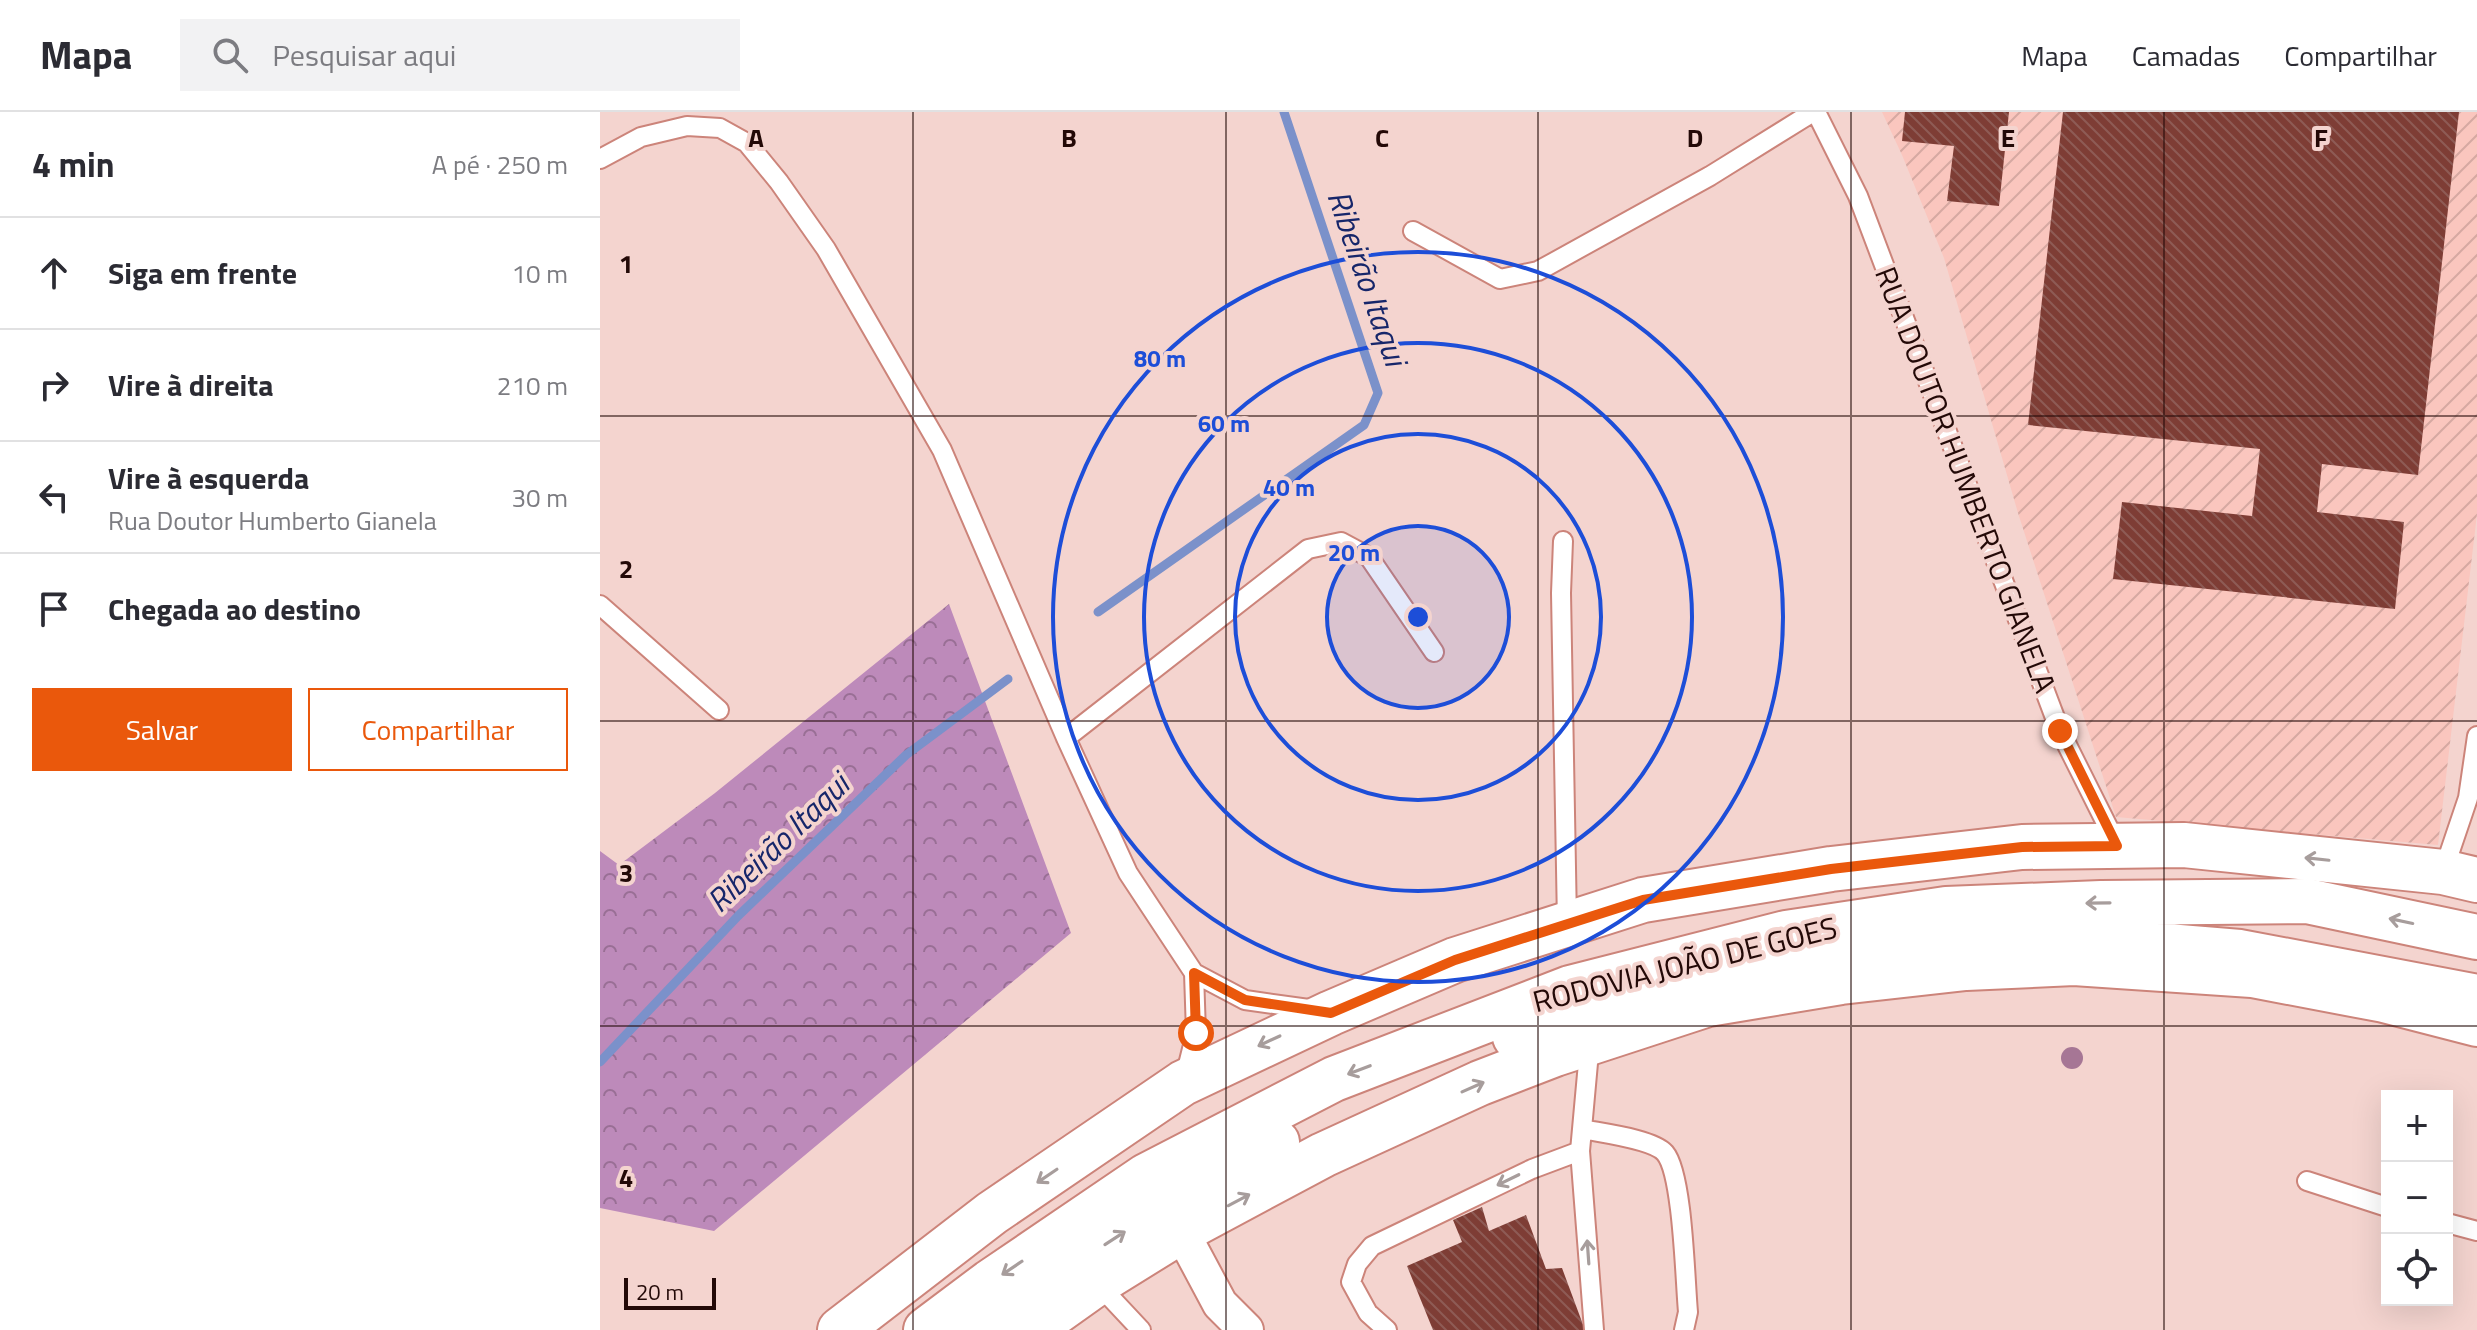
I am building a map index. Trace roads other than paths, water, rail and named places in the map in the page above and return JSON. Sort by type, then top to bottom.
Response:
[{"type":"main road","points":[[840,1330],[992,1213],[1183,1083],[1331,1013],[1455,960],[1643,900],[1831,869],[2022,847],[2184,845],[2460,876]]},
{"type":"main road","name":"RODOVIA JOÃO DE GOES","points":[[926,1330],[990,1282],[1146,1176],[1334,1079],[1570,988],[1786,933],[1946,909],[2101,903],[2307,901],[2477,937]]},
{"type":"main road","name":"RODOVIA JOÃO DE GOES","points":[[982,1330],[1068,1268],[1169,1203],[1258,1152],[1370,1096],[1503,1041],[1672,990],[1880,951],[2081,939],[2240,952],[2477,997]]},
{"type":"main road","points":[[1031,1330],[1097,1283],[1181,1231],[1323,1155],[1480,1083],[1555,1054],[1708,1004],[1841,982],[1966,968],[2059,964],[2252,975],[2384,1000],[2477,1024]]},
{"type":"street","points":[[1181,1231],[1220,1304],[1246,1330]]},
{"type":"lane","points":[[1413,231],[1500,279],[1538,271],[1710,176],[1815,112]]},
{"type":"lane","name":"RUA DOUTOR HUMBERTO GIANELA","points":[[1815,112],[1858,196],[2060,731],[2117,846]]},
{"type":"lane","points":[[600,159],[641,137],[687,126],[720,128],[747,143],[826,249],[942,450],[1066,738],[1128,873],[1194,973],[1245,1000],[1331,1013]]},
{"type":"lane","points":[[1563,541],[1561,593],[1567,923]]},
{"type":"lane","points":[[1066,738],[1308,549],[1341,542],[1369,557],[1434,652]]},
{"type":"lane","points":[[600,605],[719,710]]},
{"type":"lane","points":[[2460,876],[2477,736]]},
{"type":"lane","points":[[1183,1083],[1196,1033],[1194,973]]},
{"type":"lane","points":[[1589,1052],[1580,1151],[1594,1330]]},
{"type":"lane","points":[[1582,1129],[1652,1145],[1666,1154],[1676,1181],[1688,1312],[1684,1330]]},
{"type":"lane","points":[[1387,1330],[1368,1313],[1351,1282],[1357,1264],[1372,1246],[1532,1169],[1580,1151]]},
{"type":"lane","points":[[2307,1181],[2381,1205]]},
{"type":"lane","points":[[2453,1225],[2477,1231]]},
{"type":"lane","points":[[1097,1283],[1141,1330]]},
{"type":"waterway","name":"Ribeirão Itaqui","points":[[1098,612],[1364,425],[1378,393],[1284,112]]},
{"type":"waterway","name":"Ribeirão Itaqui","points":[[600,1062],[738,916],[906,755],[1008,679]]}]
